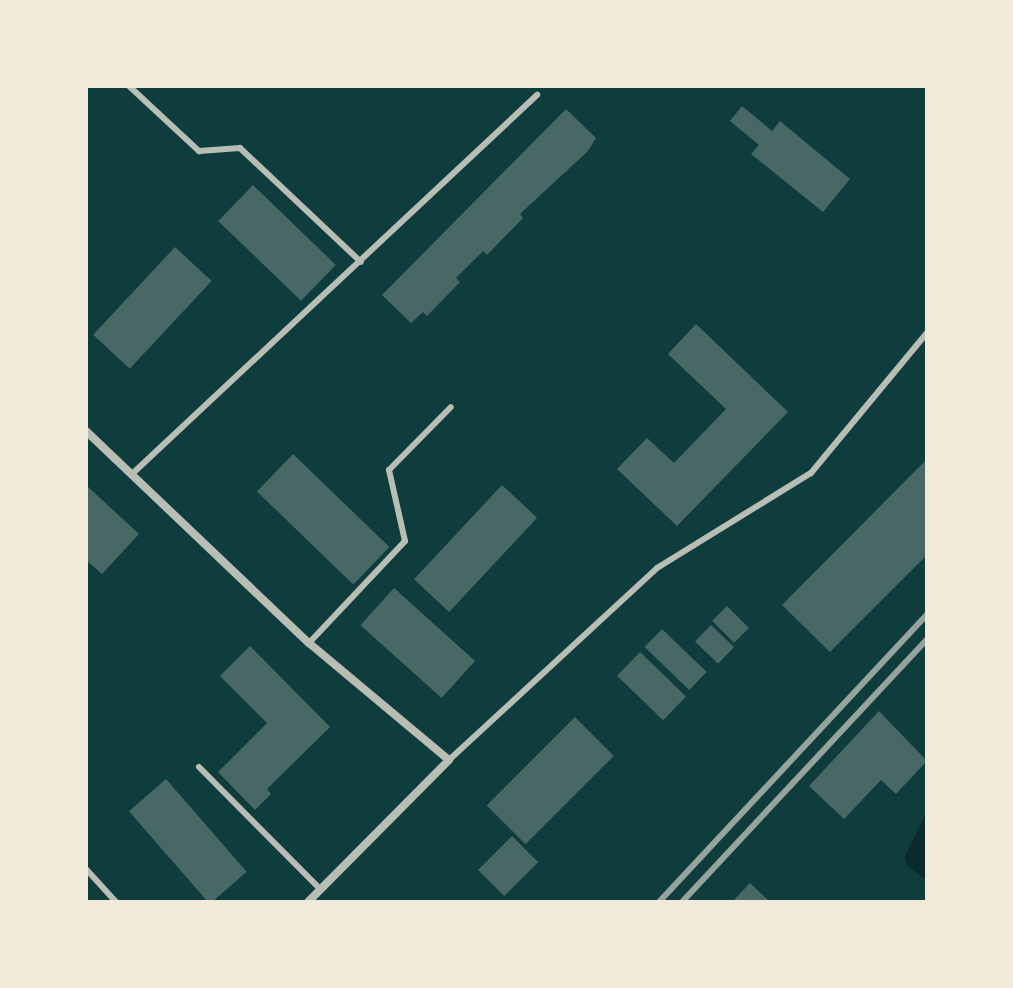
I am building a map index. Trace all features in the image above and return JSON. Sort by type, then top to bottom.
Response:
[{"type":"street","points":[[86,431],[309,643],[449,760],[308,902]]},
{"type":"lane","points":[[129,86],[199,151],[240,148],[361,262]]},
{"type":"lane","points":[[132,474],[537,95]]},
{"type":"lane","points":[[449,760],[657,568],[811,473],[927,333]]},
{"type":"lane","points":[[309,643],[405,541],[389,470],[451,407]]},
{"type":"lane","points":[[199,767],[319,888]]},
{"type":"lane","points":[[86,869],[116,902]]},
{"type":"water","points":[[927,811],[927,881],[907,865],[905,856]]},
{"type":"building","points":[[742,106],[772,131],[780,121],[850,179],[823,212],[751,154],[759,145],[730,121]]},
{"type":"building","points":[[566,109],[596,138],[588,151],[520,214],[523,218],[487,255],[483,251],[456,278],[460,282],[427,316],[423,312],[411,323],[382,295]]},
{"type":"building","points":[[253,185],[336,265],[301,301],[218,221]]},
{"type":"building","points":[[175,247],[212,281],[130,369],[93,335]]},
{"type":"building","points":[[696,324],[788,412],[677,526],[617,469],[647,438],[674,463],[726,409],[668,354]]},
{"type":"building","points":[[293,454],[389,547],[353,584],[257,491]]},
{"type":"building","points":[[927,459],[927,555],[830,652],[782,605]]},
{"type":"building","points":[[86,485],[139,534],[102,574],[86,560]]},
{"type":"building","points":[[502,485],[537,518],[449,612],[414,579]]},
{"type":"building","points":[[394,588],[475,661],[442,698],[361,625]]},
{"type":"building","points":[[727,606],[749,628],[734,643],[712,621]]},
{"type":"building","points":[[711,625],[734,647],[718,664],[695,642]]},
{"type":"building","points":[[662,629],[707,672],[689,690],[645,647]]},
{"type":"building","points":[[250,646],[330,727],[267,789],[271,794],[255,810],[218,772],[267,723],[220,676]]},
{"type":"building","points":[[640,652],[686,696],[663,720],[617,676]]},
{"type":"building","points":[[879,711],[927,761],[896,794],[881,780],[844,819],[809,786]]},
{"type":"building","points":[[575,717],[614,756],[526,844],[487,805]]},
{"type":"building","points":[[166,779],[247,872],[212,902],[208,902],[129,811]]},
{"type":"building","points":[[512,836],[538,862],[504,896],[478,870]]},
{"type":"building","points":[[750,883],[770,902],[732,902]]},
{"type":"railway","points":[[659,902],[927,615]]},
{"type":"railway","points":[[682,902],[927,639]]}]
